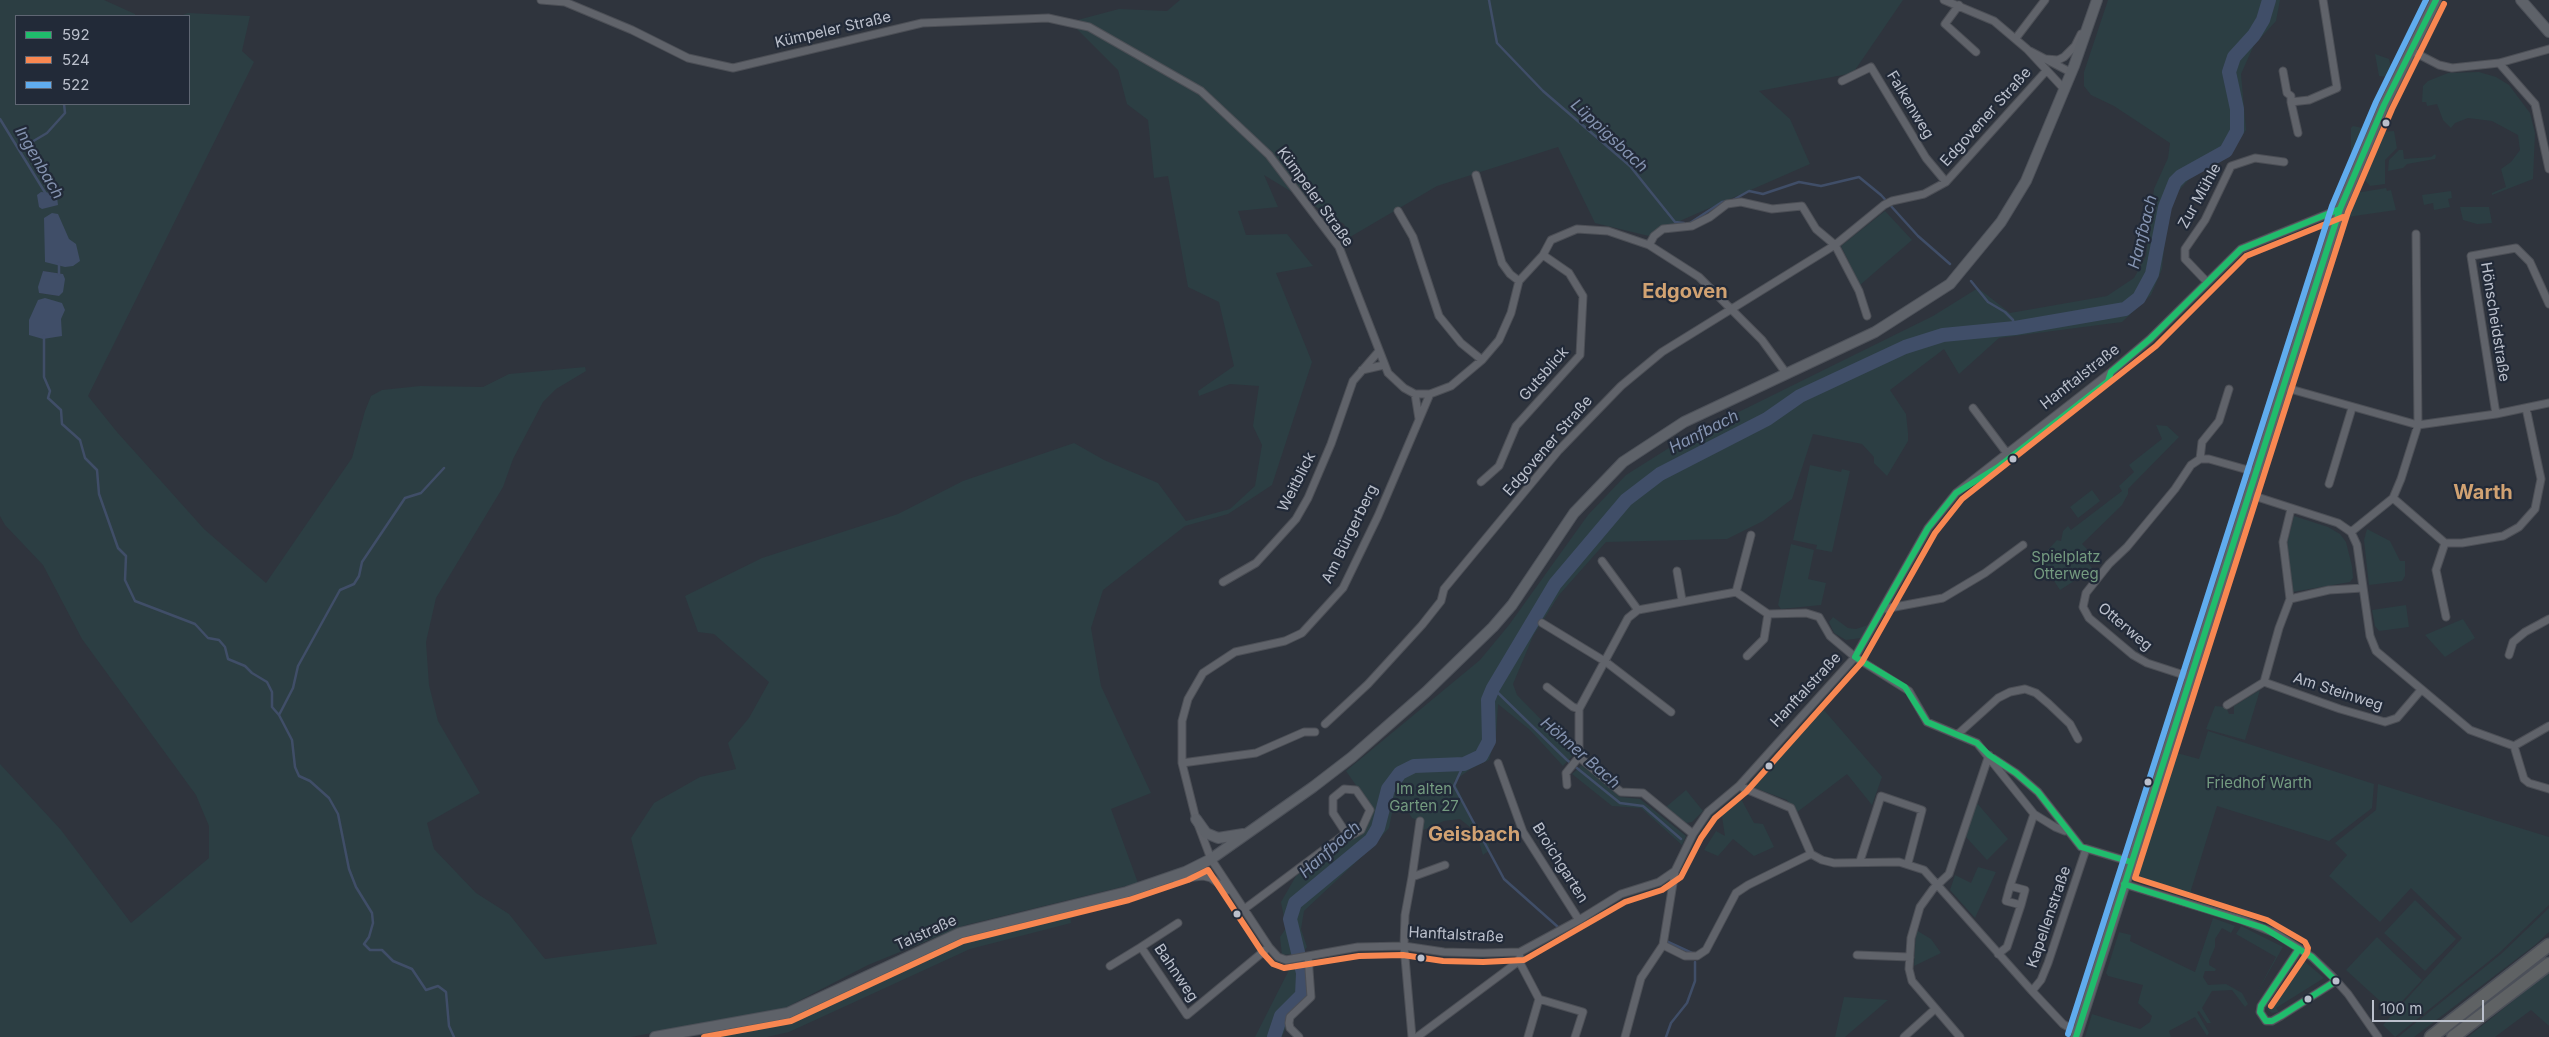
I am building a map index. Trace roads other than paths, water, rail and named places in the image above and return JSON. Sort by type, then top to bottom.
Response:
[{"type":"highway","points":[[2431,1037],[2549,944]]},
{"type":"highway","points":[[2453,1037],[2549,964]]},
{"type":"main road","points":[[2076,1035],[2254,472],[2340,209],[2375,125],[2436,0]]},
{"type":"main road","points":[[2521,0],[2549,32]]},
{"type":"main road","name":"Talstraße","points":[[655,1037],[788,1013],[960,933],[1127,892],[1157,882],[1211,859],[1253,830],[1352,757],[1426,692],[1493,627],[1512,604],[1574,513],[1623,462],[1684,422],[1882,329],[1950,284],[2001,222],[2026,180],[2072,73],[2096,4]]},
{"type":"main road","name":"Am Bürgerberg","points":[[1196,819],[1206,834],[1218,838],[1234,837],[1253,830]]},
{"type":"street","name":"Kümpeler Straße","points":[[541,0],[565,2],[632,30],[688,58],[734,68],[922,23],[1048,18],[1089,27],[1201,90],[1269,155],[1339,247],[1388,373],[1404,388],[1415,394]]},
{"type":"street","points":[[1944,0],[1994,21],[2016,38],[2065,90]]},
{"type":"street","points":[[2016,38],[2045,0]]},
{"type":"street","points":[[2292,102],[2309,100],[2337,88],[2323,0]]},
{"type":"street","points":[[2046,59],[2058,60],[2075,46],[2096,4]]},
{"type":"street","points":[[1959,5],[1945,24],[1976,52]]},
{"type":"street","points":[[2027,49],[2072,73]]},
{"type":"street","points":[[2410,50],[2440,65],[2452,68],[2499,63],[2549,49]]},
{"type":"street","points":[[2499,63],[2535,104],[2549,169]]},
{"type":"street","name":"Falkenweg","points":[[1842,80],[1871,67],[1926,158],[1946,182]]},
{"type":"street","name":"Edgovener Straße","points":[[1325,724],[1368,684],[1422,625],[1441,601],[1444,589],[1596,408],[1662,352],[1835,245],[1884,205],[1892,201],[1924,194],[1946,182],[2046,71]]},
{"type":"street","points":[[2283,71],[2287,93],[2291,96],[2298,133]]},
{"type":"street","name":"Zur Mühle","points":[[2207,282],[2186,260],[2185,249],[2205,220],[2231,166],[2254,158],[2284,162]]},
{"type":"street","points":[[1476,176],[1502,263],[1510,274],[1519,281]]},
{"type":"street","points":[[1649,245],[1654,236],[1663,229],[1692,226],[1710,217],[1727,204],[1741,202],[1772,209],[1802,206],[1816,229],[1835,245],[1859,291],[1867,316]]},
{"type":"street","name":"Hanftalstraße","points":[[1211,859],[1269,947],[1278,957],[1293,960],[1358,947],[1404,946],[1444,952],[1520,952],[1579,920],[1621,894],[1659,882],[1675,871],[1693,834],[1708,812],[1740,786],[1855,658],[1931,524],[1956,493],[2006,452],[2111,372],[2150,339],[2241,249],[2340,209]]},
{"type":"street","points":[[1398,211],[1414,237],[1439,316],[1461,343],[1482,360]]},
{"type":"street","points":[[1419,419],[1415,394],[1430,394],[1451,386],[1482,360],[1499,340],[1511,313],[1519,281],[1543,255],[1551,240],[1577,229],[1608,231],[1649,245],[1699,277],[1762,340],[1786,373]]},
{"type":"street","points":[[2351,532],[2393,498],[2418,425],[2416,234]]},
{"type":"street","name":"Hönscheidstraße","points":[[2496,414],[2471,256],[2516,248],[2530,262],[2549,304]]},
{"type":"street","name":"Gutsblick","points":[[1481,482],[1498,466],[1516,426],[1559,381],[1580,355],[1583,296],[1569,273],[1543,255]]},
{"type":"street","name":"Weitblick","points":[[1223,582],[1256,564],[1296,519],[1308,498],[1331,444],[1353,381],[1379,351]]},
{"type":"street","points":[[1362,370],[1384,364]]},
{"type":"street","name":"Otterweg","points":[[2190,677],[2147,663],[2133,655],[2089,618],[2083,607],[2086,593],[2175,489],[2183,474],[2200,459],[2202,442],[2219,421],[2229,389]]},
{"type":"street","points":[[2281,392],[2418,425],[2496,414],[2549,403]]},
{"type":"street","name":"Am Bürgerberg","points":[[1211,859],[1196,819],[1182,763],[1182,721],[1188,699],[1203,673],[1235,652],[1285,641],[1302,633],[1343,588],[1378,516],[1430,394]]},
{"type":"street","points":[[1973,408],[2006,452]]},
{"type":"street","points":[[2328,484],[2352,408]]},
{"type":"street","points":[[2393,498],[2445,543],[2462,543],[2503,536],[2518,527],[2535,508],[2541,479],[2526,408]]},
{"type":"street","points":[[2200,459],[2209,459],[2254,472]]},
{"type":"street","points":[[2248,494],[2268,499],[2291,509],[2338,522],[2351,532],[2357,546],[2370,636],[2376,651],[2470,730],[2514,746],[2549,726]]},
{"type":"street","points":[[2227,705],[2264,682],[2279,628],[2290,599],[2283,542],[2291,509]]},
{"type":"street","points":[[1736,592],[1751,535]]},
{"type":"street","points":[[2445,543],[2436,570],[2446,617]]},
{"type":"street","points":[[1884,609],[1943,598],[1985,573],[2023,545]]},
{"type":"street","points":[[1602,561],[1638,610]]},
{"type":"street","points":[[1677,571],[1682,600]]},
{"type":"street","points":[[2290,599],[2329,590],[2363,588]]},
{"type":"street","points":[[1567,785],[1566,774],[1577,759],[1580,709],[1628,618],[1638,610],[1682,600],[1736,592],[1768,614],[1806,613],[1819,618],[1830,636],[1855,658],[1905,687],[1927,722],[1977,743],[2034,814],[2055,827],[2065,830]]},
{"type":"street","points":[[1747,656],[1764,640],[1768,614]]},
{"type":"street","points":[[2509,655],[2514,642],[2519,637],[2549,619]]},
{"type":"street","points":[[1542,623],[1606,662],[1671,712]]},
{"type":"street","name":"Am Steinweg","points":[[2264,682],[2340,709],[2385,722],[2397,718],[2421,690]]},
{"type":"street","points":[[1547,687],[1573,707],[1580,709]]},
{"type":"street","points":[[1958,734],[1998,698],[2010,692],[2025,690],[2036,693],[2049,704],[2070,724],[2078,739]]},
{"type":"street","points":[[1182,763],[1256,753],[1304,732],[1315,732]]},
{"type":"street","points":[[2514,746],[2524,779],[2529,783],[2549,789]]},
{"type":"street","points":[[1988,755],[2016,773],[2038,792],[2062,822],[2065,830],[2080,847],[2131,862]]},
{"type":"street","points":[[1960,1037],[1912,981],[1910,957],[1913,926],[1925,898],[1949,874],[1988,755]]},
{"type":"street","points":[[1577,759],[1620,792],[1643,793],[1693,834]]},
{"type":"street","name":"Broichgarten","points":[[1498,763],[1523,832],[1579,920]]},
{"type":"street","points":[[1663,945],[1685,956],[1697,956],[1706,950],[1736,893],[1748,885],[1811,854],[1791,808],[1740,786]]},
{"type":"street","points":[[1344,789],[1356,790],[1370,810],[1361,830],[1350,836],[1346,833],[1333,813],[1333,798],[1344,789]]},
{"type":"street","points":[[1860,861],[1881,796],[1922,810],[1908,863]]},
{"type":"street","points":[[2010,886],[2034,814]]},
{"type":"street","points":[[1412,1037],[1404,946],[1405,915],[1420,821]]},
{"type":"street","points":[[1243,910],[1346,833]]},
{"type":"street","name":"Kapellenstraße","points":[[2032,991],[2041,980],[2048,963],[2086,849]]},
{"type":"street","name":"Kapellenstraße","points":[[1811,854],[1822,860],[1834,863],[1860,861],[1908,863],[1924,870],[2032,991],[2076,1035]]},
{"type":"street","points":[[1412,877],[1445,865]]},
{"type":"street","points":[[1625,1037],[1641,978],[1663,945],[1675,871]]},
{"type":"street","name":"Hanftalstraße","points":[[1157,882],[1203,876],[1211,878],[1231,891]]},
{"type":"street","points":[[2124,884],[2264,928],[2299,949],[2312,957],[2336,981],[2378,1037]]},
{"type":"street","name":"Kapellenstraße","points":[[1998,954],[2008,947],[2021,905],[2025,890],[2010,886],[2006,901],[2021,905]]},
{"type":"street","name":"Bahnweg","points":[[1110,966],[1178,924]]},
{"type":"street","name":"Bahnweg","points":[[1142,947],[1187,1016],[1269,947]]},
{"type":"street","points":[[2299,949],[2261,1006],[2260,1012],[2266,1021],[2272,1021],[2281,1016],[2336,981]]},
{"type":"street","points":[[1520,952],[1520,961],[1539,999],[1528,1037]]},
{"type":"street","points":[[1857,954],[1910,957]]},
{"type":"street","points":[[1299,1037],[1290,1028],[1290,1017],[1311,997],[1306,957]]},
{"type":"street","points":[[1417,1037],[1520,961]]},
{"type":"street","points":[[1539,999],[1583,1012],[1575,1037]]},
{"type":"street","points":[[1904,1037],[1935,1009]]},
{"type":"water","points":[[41,192],[52,193],[57,197],[58,205],[42,209],[39,207],[37,195]]},
{"type":"water","points":[[52,213],[58,214],[69,239],[76,244],[80,261],[73,266],[65,267],[45,262],[44,218]]},
{"type":"water","points":[[43,271],[63,274],[65,279],[63,292],[59,296],[39,293],[38,287]]},
{"type":"water","points":[[45,298],[62,303],[65,310],[61,319],[62,336],[43,339],[29,335],[29,320],[38,300]]},
{"type":"waterway","name":"Lüppigsbach","points":[[1489,0],[1497,43],[1543,91],[1630,166],[1675,222],[1684,223]]},
{"type":"waterway","name":"Hanfbach","points":[[1274,1037],[1281,1016],[1302,995],[1303,973],[1290,919],[1295,903],[1371,840],[1378,828],[1388,789],[1400,773],[1414,766],[1464,764],[1481,756],[1489,741],[1488,700],[1493,688],[1555,584],[1626,500],[1660,474],[1767,419],[1800,396],[1905,347],[1943,335],[2015,328],[2125,309],[2139,298],[2152,274],[2165,207],[2175,182],[2181,176],[2226,151],[2237,131],[2237,109],[2229,72],[2234,57],[2254,35],[2263,20],[2269,0]]},
{"type":"waterway","points":[[20,149],[47,133],[65,113],[64,105]]},
{"type":"waterway","name":"Ingenbach","points":[[0,119],[46,194]]},
{"type":"waterway","name":"Lüppigsbach","points":[[1733,200],[1749,191],[1763,194],[1799,182],[1821,186],[1859,177],[1881,195],[1918,236],[1950,264]]},
{"type":"waterway","name":"Lüppigsbach","points":[[1690,223],[1722,202],[1728,201]]},
{"type":"waterway","name":"Ingenbach","points":[[59,263],[59,274]]},
{"type":"waterway","name":"Lüppigsbach","points":[[1971,281],[1988,302],[2005,312],[2013,320],[2015,328]]},
{"type":"waterway","name":"Ingenbach","points":[[44,336],[44,377],[50,391],[48,398],[61,410],[62,424],[80,440],[85,458],[97,470],[99,494],[118,548],[126,556],[125,580],[135,601],[195,624],[208,638],[219,640],[225,647],[228,659],[245,666],[252,673],[267,682],[272,692],[272,707],[279,715],[292,740],[295,767],[299,776],[310,781],[329,798],[338,814],[349,869],[356,887],[372,913],[373,923],[369,937],[364,944],[370,950],[382,950],[393,961],[412,969],[426,990],[438,986],[446,992],[449,1026],[454,1037]]},
{"type":"waterway","points":[[279,715],[293,688],[298,666],[340,590],[354,584],[359,576],[362,562],[405,498],[421,493],[444,468]]},
{"type":"waterway","name":"Höhner Bach","points":[[1493,688],[1567,760],[1620,803],[1643,806],[1681,839]]},
{"type":"waterway","name":"Höhner Bach","points":[[1464,764],[1454,786],[1504,879],[1558,927]]},
{"type":"waterway","name":"Höhner Bach","points":[[1666,941],[1692,953]]},
{"type":"waterway","name":"Höhner Bach","points":[[1666,1037],[1671,1023],[1687,1003],[1695,981],[1695,962]]},
{"type":"district","name":"Edgoven","points":[[1685,292]]},
{"type":"district","name":"Warth","points":[[2483,493]]},
{"type":"district","name":"Geisbach","points":[[1474,835]]},
{"type":"park label","name":"Spielplatz Otterweg","points":[[2066,566]]},
{"type":"park label","name":"Friedhof Warth","points":[[2259,783]]},
{"type":"park label","name":"Im alten Garten 27","points":[[1424,798]]}]
